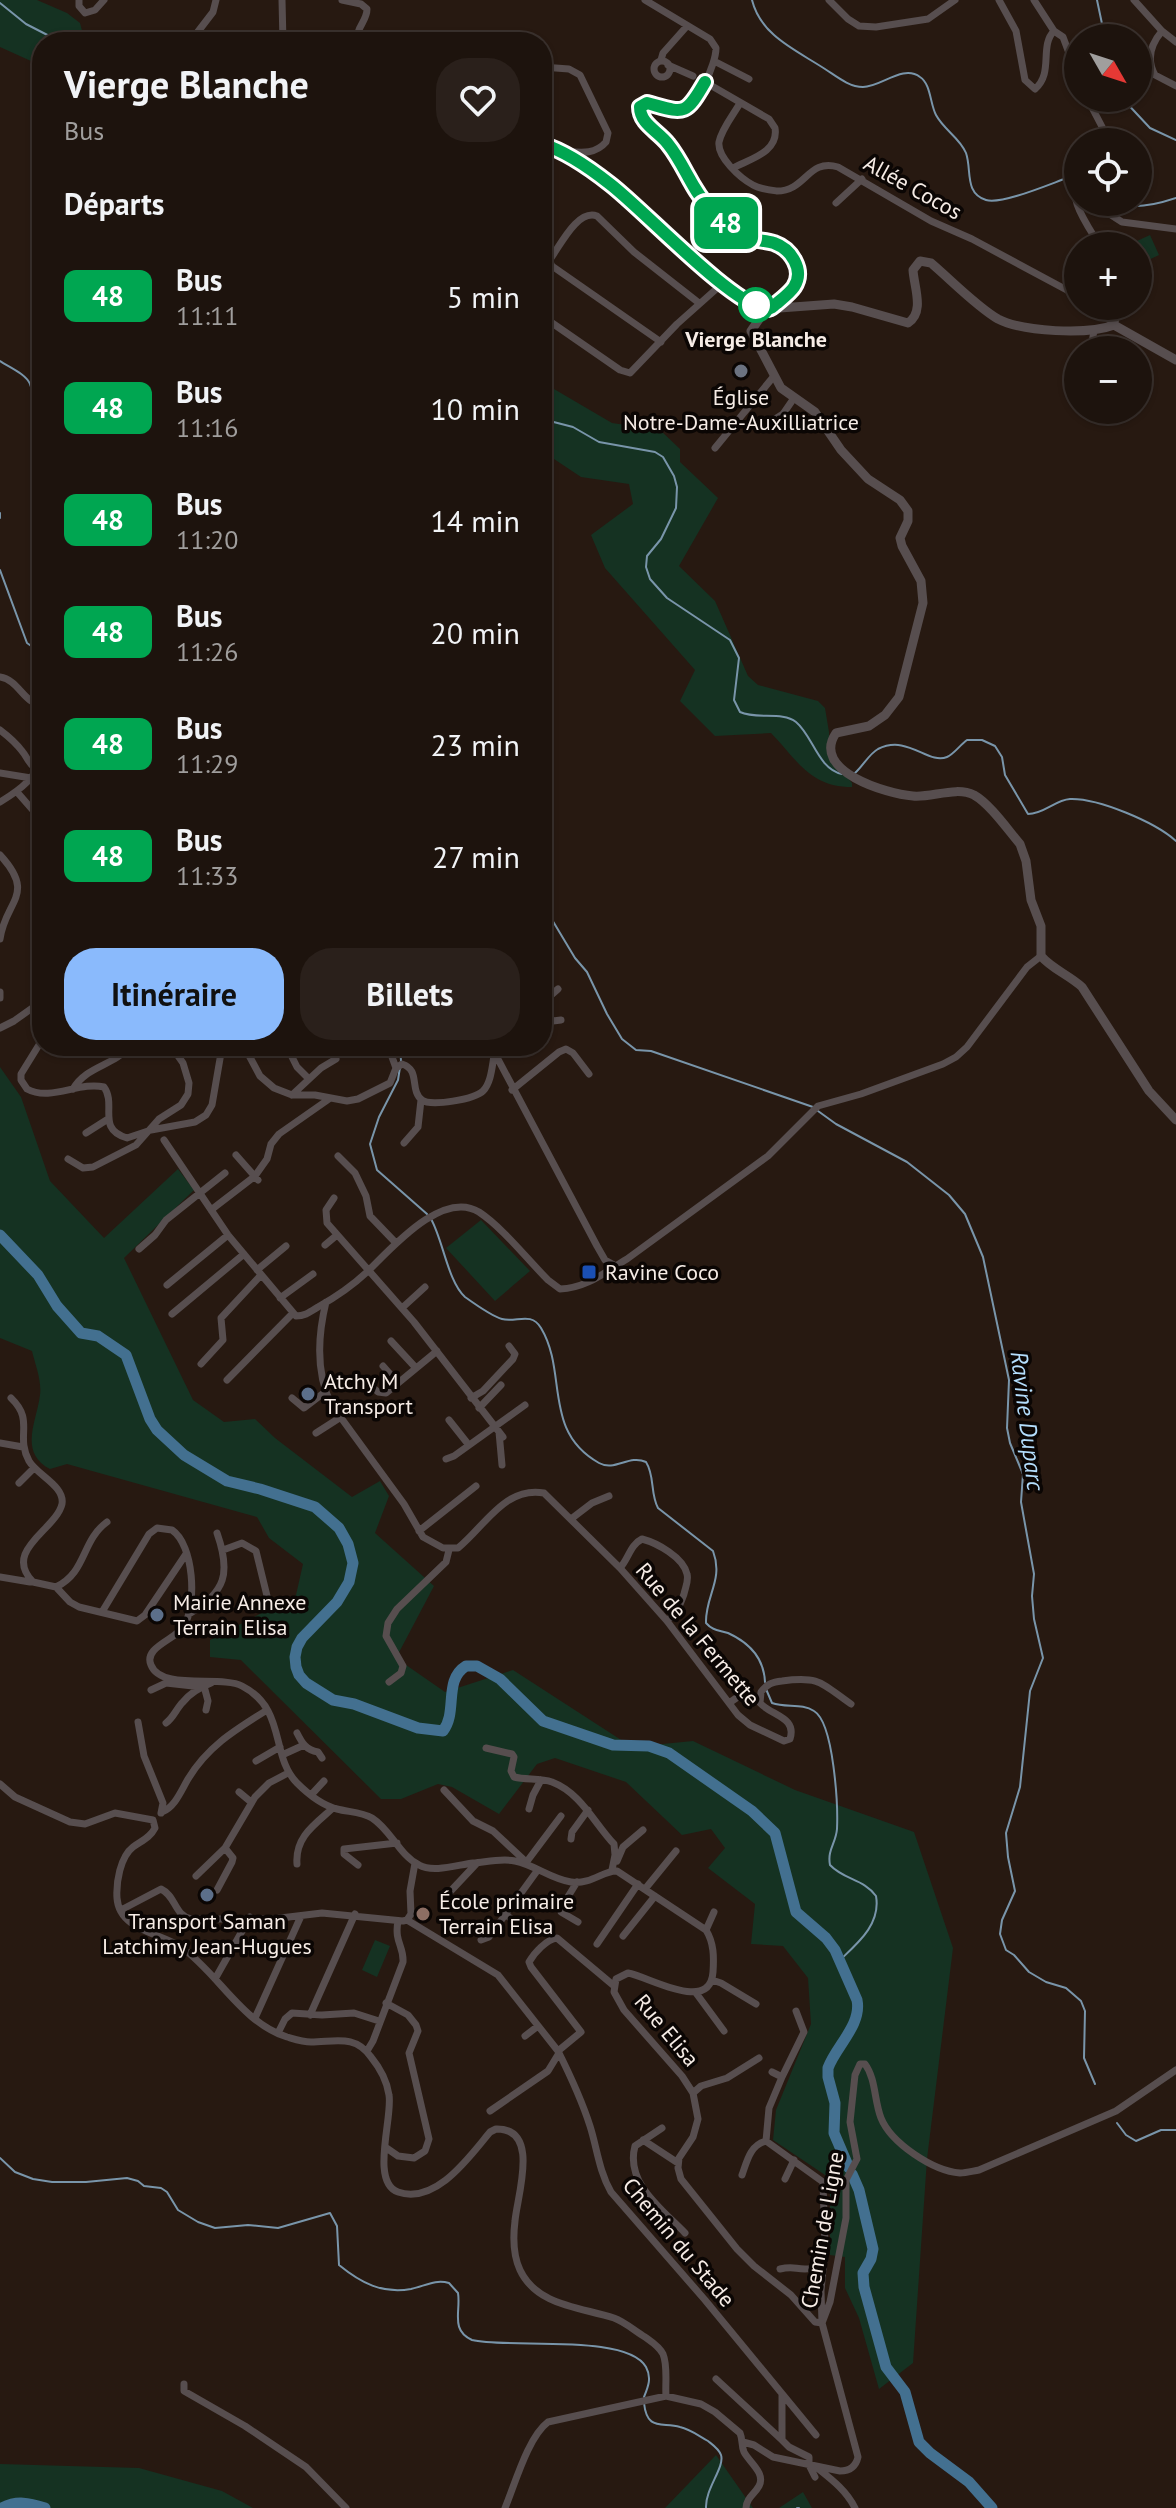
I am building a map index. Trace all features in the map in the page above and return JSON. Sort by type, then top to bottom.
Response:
[{"type":"street","points":[[79,0],[82,10],[90,13],[104,0]]},
{"type":"street","points":[[198,32],[213,12],[216,0]]},
{"type":"street","points":[[282,0],[283,32]]},
{"type":"street","points":[[342,0],[361,4],[367,9],[357,32]]},
{"type":"street","points":[[645,0],[714,43],[716,53],[705,82],[693,103],[683,111],[670,111],[647,103],[639,110],[646,122],[671,147],[692,186],[711,209],[743,235],[777,244],[791,256],[797,267],[797,279],[789,292],[769,308],[751,331],[774,376],[781,388],[815,412],[841,450],[868,479],[895,495],[907,507],[909,515],[902,532],[902,546],[921,581],[923,592],[921,616],[899,697],[885,715],[869,726],[841,731],[833,737],[831,751],[840,769],[855,778],[907,795],[957,792],[975,795],[982,802],[1024,852],[1031,900],[1041,926],[1041,956],[1082,987],[1149,1091],[1176,1120]]},
{"type":"street","points":[[829,0],[859,26],[876,27],[923,21],[955,0]]},
{"type":"street","points":[[999,0],[1016,31],[1025,80],[1032,88],[1038,87],[1043,80],[1048,38],[1054,31]]},
{"type":"street","points":[[1034,0],[1054,31],[1064,40]]},
{"type":"street","points":[[1134,0],[1176,42]]},
{"type":"street","points":[[687,26],[663,53],[665,62],[693,76]]},
{"type":"street","points":[[1162,31],[1151,51],[1152,69],[1160,79],[1176,86]]},
{"type":"street","points":[[714,61],[749,79]]},
{"type":"street","points":[[552,68],[569,69],[580,75],[608,133],[603,146],[591,153],[559,151]]},
{"type":"street","points":[[705,82],[740,103],[773,123],[777,134],[765,152],[733,168],[719,145],[740,103]]},
{"type":"street","points":[[552,148],[615,187],[665,234],[746,301],[769,308],[834,304],[908,323],[914,320],[917,310],[913,270],[920,261],[925,260],[1001,320],[1039,329],[1094,330],[1114,325]]},
{"type":"street","name":"Allée Cocos","points":[[733,168],[754,186],[775,191],[794,187],[824,164],[838,167],[931,221],[972,239],[1064,288]]},
{"type":"street","points":[[836,203],[862,179]]},
{"type":"street","points":[[552,257],[578,221],[591,213],[653,268],[699,303]]},
{"type":"street","points":[[1113,216],[1122,222],[1176,229]]},
{"type":"street","points":[[552,266],[661,342]]},
{"type":"street","points":[[552,323],[627,374],[723,283]]},
{"type":"street","points":[[1109,320],[1176,360]]},
{"type":"street","points":[[1114,325],[1116,320]]},
{"type":"street","points":[[1093,336],[1094,330]]},
{"type":"street","points":[[715,448],[774,376]]},
{"type":"street","points":[[772,421],[783,414],[794,398]]},
{"type":"street","points":[[0,677],[12,681],[32,703]]},
{"type":"street","points":[[0,730],[24,752],[32,766]]},
{"type":"street","points":[[0,773],[31,778]]},
{"type":"street","points":[[0,802],[17,792],[31,778]]},
{"type":"street","points":[[17,792],[32,809]]},
{"type":"street","points":[[0,855],[12,871],[18,887],[0,939]]},
{"type":"street","points":[[164,1140],[228,1235],[297,1316],[303,1316],[326,1302],[369,1270],[409,1231],[461,1207],[479,1212],[560,1289],[579,1287],[640,1250],[768,1156],[818,1106],[902,1080],[956,1057],[967,1047],[1027,967],[1041,956]]},
{"type":"street","points":[[552,995],[558,989]]},
{"type":"street","points":[[0,992],[0,998]]},
{"type":"street","points":[[0,1028],[32,1007]]},
{"type":"street","points":[[552,1020],[561,1020]]},
{"type":"street","points":[[512,1090],[566,1049],[573,1053],[589,1074]]},
{"type":"street","points":[[32,1055],[22,1070],[24,1085],[39,1093],[100,1085],[106,1088],[109,1096],[108,1119],[122,1137],[195,1122],[208,1113],[220,1056]]},
{"type":"street","points":[[73,1089],[84,1075],[115,1056]]},
{"type":"street","points":[[68,1159],[83,1168],[93,1167],[136,1145],[159,1119],[181,1105],[188,1094],[187,1074],[177,1056]]},
{"type":"street","points":[[249,1056],[260,1076],[274,1088],[292,1095],[352,1101],[384,1087],[391,1081],[396,1068],[407,1065],[414,1074],[417,1093],[426,1103],[477,1096],[489,1082],[492,1056]]},
{"type":"street","points":[[292,1056],[309,1079]]},
{"type":"street","points":[[392,1056],[396,1068]]},
{"type":"street","points":[[497,1056],[605,1260],[614,1265]]},
{"type":"street","points":[[292,1095],[336,1059]]},
{"type":"street","points":[[211,1210],[256,1178],[277,1136],[329,1099]]},
{"type":"street","points":[[404,1143],[418,1127],[421,1100]]},
{"type":"street","points":[[86,1133],[108,1119]]},
{"type":"street","points":[[236,1155],[256,1178]]},
{"type":"street","points":[[338,1156],[355,1173],[366,1196],[370,1216],[395,1242]]},
{"type":"street","points":[[139,1249],[166,1220],[225,1173]]},
{"type":"street","points":[[334,1198],[325,1216],[327,1223],[402,1308],[498,1432],[502,1465]]},
{"type":"street","points":[[167,1285],[228,1235]]},
{"type":"street","points":[[325,1245],[337,1235]]},
{"type":"street","points":[[201,1364],[223,1340],[219,1323],[221,1318],[286,1246]]},
{"type":"street","points":[[172,1314],[244,1254]]},
{"type":"street","points":[[280,1298],[313,1274]]},
{"type":"street","points":[[402,1308],[425,1287]]},
{"type":"street","points":[[326,1302],[320,1338],[325,1392],[404,1504],[419,1531],[431,1543],[449,1550]]},
{"type":"street","points":[[227,1380],[293,1313]]},
{"type":"street","points":[[391,1341],[416,1368]]},
{"type":"street","points":[[471,1398],[483,1391],[513,1359],[515,1354],[509,1346]]},
{"type":"street","points":[[368,1383],[382,1394],[437,1351]]},
{"type":"street","points":[[383,1366],[398,1383]]},
{"type":"street","points":[[479,1408],[501,1385]]},
{"type":"street","points":[[292,1398],[304,1408],[325,1392]]},
{"type":"street","points":[[11,1398],[23,1412],[23,1447],[34,1468],[57,1488],[62,1499],[59,1510],[25,1555],[26,1573],[33,1582]]},
{"type":"street","points":[[446,1459],[468,1444],[498,1432],[525,1405]]},
{"type":"street","points":[[316,1433],[341,1417]]},
{"type":"street","points":[[449,1420],[468,1444]]},
{"type":"street","points":[[0,1443],[23,1447]]},
{"type":"street","points":[[19,1483],[34,1468]]},
{"type":"street","points":[[419,1531],[476,1486]]},
{"type":"street","name":"Rue de la Fermette","points":[[389,1682],[401,1673],[403,1666],[386,1636],[388,1623],[397,1609],[446,1562],[449,1550],[462,1545],[507,1501],[517,1494],[544,1493],[620,1568],[667,1621],[738,1715],[750,1725],[780,1740],[790,1739],[792,1731],[789,1722],[769,1712],[760,1703],[765,1687],[772,1683],[810,1679],[851,1704]]},
{"type":"street","points":[[571,1519],[592,1503],[609,1496]]},
{"type":"street","points":[[56,1587],[78,1570],[91,1537],[107,1522]]},
{"type":"street","points":[[102,1612],[145,1538],[162,1527],[177,1533],[186,1554],[193,1598],[179,1633],[152,1653],[151,1665],[157,1673],[170,1678],[239,1684],[253,1694],[273,1718],[288,1773],[311,1795],[333,1808],[369,1816],[415,1863],[424,1868],[504,1860],[525,1864],[557,1879],[577,1882],[595,1879],[612,1870],[623,1847],[643,1830]]},
{"type":"street","points":[[189,1614],[208,1602],[223,1581],[226,1569],[217,1533]]},
{"type":"street","points":[[620,1568],[629,1558],[634,1544],[642,1539],[658,1545],[681,1564],[687,1574],[687,1584],[677,1611],[667,1621]]},
{"type":"street","points":[[223,1550],[242,1543],[256,1551],[268,1600]]},
{"type":"street","points":[[0,1577],[56,1587],[75,1604],[133,1622],[140,1620],[186,1554]]},
{"type":"street","points":[[166,1723],[183,1701],[213,1682]]},
{"type":"street","points":[[151,1690],[166,1683],[203,1686]]},
{"type":"street","points":[[203,1686],[208,1701],[206,1710]]},
{"type":"street","points":[[729,1703],[748,1690]]},
{"type":"street","points":[[153,1820],[172,1806],[203,1756],[236,1729],[267,1710]]},
{"type":"street","points":[[136,1726],[163,1803],[162,1812]]},
{"type":"street","points":[[297,1733],[304,1745],[318,1752],[322,1758]]},
{"type":"street","points":[[256,1761],[304,1745]]},
{"type":"street","points":[[486,1748],[513,1755],[511,1771],[514,1777],[558,1785],[588,1810],[614,1844],[612,1870]]},
{"type":"street","points":[[196,1876],[225,1848],[251,1802],[269,1783],[288,1773]]},
{"type":"street","points":[[529,1809],[541,1780]]},
{"type":"street","points":[[311,1795],[324,1781]]},
{"type":"street","points":[[0,1784],[15,1797],[70,1822],[85,1824],[115,1813],[153,1820]]},
{"type":"street","points":[[444,1790],[473,1821],[498,1834],[525,1864]]},
{"type":"street","points":[[239,1792],[251,1802]]},
{"type":"street","points":[[297,1864],[297,1847],[301,1838],[333,1808]]},
{"type":"street","points":[[571,1839],[572,1832],[588,1810]]},
{"type":"street","points":[[525,1864],[561,1816]]},
{"type":"street","points":[[153,1820],[155,1828],[152,1834],[125,1856],[117,1894],[126,1918],[140,1929],[181,1947],[255,2018],[278,2033],[307,2042],[351,2041],[367,2051],[385,2079],[390,2096],[384,2161],[386,2179],[394,2190],[407,2193],[433,2188],[449,2179],[490,2132],[496,2129],[511,2131],[522,2146],[524,2168],[515,2221],[514,2249],[519,2268],[531,2287],[540,2293],[568,2307],[617,2319],[655,2344],[664,2360],[666,2396]]},
{"type":"street","points":[[358,1865],[343,1853],[345,1848],[397,1843]]},
{"type":"street","points":[[217,1890],[233,1858],[225,1848]]},
{"type":"street","points":[[597,1944],[642,1887],[676,1851]]},
{"type":"street","points":[[367,2051],[403,1957],[397,1940],[403,1921],[411,1914],[410,1891],[415,1863]]},
{"type":"street","points":[[446,1896],[478,1863]]},
{"type":"street","points":[[612,1870],[624,1874],[706,1930],[712,1945],[712,1980],[756,2004]]},
{"type":"street","points":[[481,1940],[489,1937],[537,1871]]},
{"type":"street","points":[[577,1882],[561,1912],[578,1922]]},
{"type":"street","points":[[121,1910],[161,1889],[169,1894],[181,1915],[188,1918],[272,1919],[322,1913],[403,1921]]},
{"type":"street","points":[[623,1936],[655,1896]]},
{"type":"street","points":[[706,1930],[714,1912]]},
{"type":"street","points":[[310,2015],[355,1914]]},
{"type":"street","points":[[505,1914],[526,1930]]},
{"type":"street","points":[[255,2018],[301,1916]]},
{"type":"street","points":[[215,1979],[250,1917]]},
{"type":"street","name":"Chemin du Stade","points":[[403,1921],[498,1975],[558,2052],[590,2127],[603,2176],[611,2192],[816,2435]]},
{"type":"street","points":[[490,2111],[548,2071],[558,2052],[581,2032],[531,1967],[530,1960],[552,1938],[557,1938],[613,1985]]},
{"type":"street","name":"Rue Elisa","points":[[678,2163],[697,2128],[698,2109],[693,2093],[682,2076],[624,2010],[613,1985],[616,1979],[628,1973],[696,1993],[706,1989],[712,1980]]},
{"type":"street","name":"Rue Elisa","points":[[696,1993],[724,2031]]},
{"type":"street","points":[[385,2147],[405,2159],[414,2158],[425,2151],[429,2139],[409,2053],[418,2031],[408,2015],[386,2003]]},
{"type":"street","points":[[766,2141],[769,2108],[804,2032],[796,2011]]},
{"type":"street","points":[[278,2033],[289,2014],[354,2013],[379,2021]]},
{"type":"street","points":[[525,2036],[538,2026]]},
{"type":"street","name":"Rue Elisa","points":[[693,2093],[701,2086],[727,2078],[759,2058]]},
{"type":"street","name":"Chemin de Ligne","points":[[812,2465],[846,2471],[853,2467],[858,2457],[822,2323],[830,2302],[846,2218],[846,2180],[857,2163],[850,2122],[855,2075],[860,2064],[865,2064],[870,2071],[881,2119],[890,2134],[903,2147],[927,2161],[960,2173],[979,2170],[1104,2117],[1176,2070]]},
{"type":"street","points":[[772,2072],[782,2077]]},
{"type":"street","points":[[662,2128],[635,2146],[633,2159],[639,2184],[685,2233]]},
{"type":"street","points":[[643,2140],[678,2163],[687,2192],[737,2249],[791,2295],[815,2322],[822,2323],[825,2247],[823,2182],[766,2141]]},
{"type":"street","points":[[742,2175],[751,2150],[766,2141]]},
{"type":"street","points":[[785,2179],[794,2160]]},
{"type":"street","points":[[780,2269],[794,2266],[823,2270]]},
{"type":"street","points":[[806,2302],[807,2315]]},
{"type":"street","points":[[716,2379],[789,2447],[809,2457],[815,2477]]},
{"type":"street","points":[[184,2384],[184,2391],[245,2426],[306,2467],[346,2508]]},
{"type":"street","points":[[782,2394],[782,2440]]},
{"type":"street","points":[[505,2508],[542,2426],[555,2419],[666,2396],[701,2404],[740,2433],[743,2450],[761,2480],[748,2498],[746,2508]]},
{"type":"street","points":[[743,2442],[773,2457],[812,2465],[841,2489],[855,2508]]},
{"type":"green space","points":[[0,0],[37,0],[67,13],[80,23],[82,32],[32,32],[32,61],[0,47]]},
{"type":"green space","points":[[1152,239],[1159,255],[1152,258]]},
{"type":"green space","points":[[552,388],[612,423],[660,430],[680,449],[680,462],[718,498],[679,566],[715,601],[748,676],[758,685],[818,701],[825,708],[829,756],[852,787],[838,786],[815,777],[771,733],[715,736],[680,701],[695,670],[605,568],[591,535],[633,504],[629,484],[581,477],[552,458]]},
{"type":"green space","points":[[0,1067],[21,1097],[50,1181],[104,1238],[178,1169],[194,1190],[124,1258],[193,1400],[224,1422],[255,1419],[352,1497],[380,1481],[389,1496],[375,1533],[434,1586],[396,1658],[445,1692],[513,1670],[632,1747],[693,1741],[795,1790],[914,1832],[953,1948],[927,2159],[913,2363],[879,2389],[859,2318],[845,2288],[845,2257],[830,2255],[830,2185],[825,2175],[773,2140],[776,2110],[811,2024],[808,1978],[783,1946],[751,1944],[755,1904],[708,1868],[725,1848],[711,1829],[682,1835],[626,1782],[555,1758],[537,1764],[499,1814],[452,1787],[438,1784],[401,1799],[381,1799],[241,1660],[210,1657],[210,1640],[296,1595],[303,1564],[269,1538],[257,1517],[67,1464],[50,1469],[40,1462],[32,1445],[40,1390],[32,1351],[0,1338]]},
{"type":"green space","points":[[481,1220],[530,1271],[495,1301],[446,1248]]},
{"type":"green space","points":[[375,1940],[390,1946],[377,1977],[362,1970]]},
{"type":"green space","points":[[716,2455],[753,2508],[665,2508]]},
{"type":"green space","points":[[0,2464],[139,2468],[222,2491],[253,2508],[0,2508]]},
{"type":"green space","points":[[803,2492],[812,2508],[779,2508]]},
{"type":"waterway","points":[[752,0],[771,33],[848,83],[858,87],[870,86],[906,73],[924,80],[936,115],[966,153],[972,187],[979,197],[1003,200],[1064,179]]},
{"type":"waterway","points":[[1097,0],[1102,24]]},
{"type":"waterway","points":[[0,3],[42,32]]},
{"type":"waterway","points":[[1135,112],[1150,128],[1176,140]]},
{"type":"waterway","points":[[1152,204],[1176,198]]},
{"type":"waterway","name":"Ravine Duparc","points":[[0,361],[28,380],[32,392]]},
{"type":"waterway","points":[[552,422],[573,427],[599,442],[655,452],[663,457],[677,487],[676,508],[661,539],[647,556],[646,567],[650,579],[667,598],[730,640],[739,658],[734,700],[740,712],[784,717],[796,722],[827,766],[842,774]]},
{"type":"waterway","name":"Ravine Coco","points":[[0,513],[0,518]]},
{"type":"waterway","name":"Ravine Coco","points":[[0,570],[27,643],[32,647]]},
{"type":"waterway","points":[[855,773],[875,751],[889,745],[908,747],[940,758],[950,756],[967,740],[982,740],[995,746],[1002,757],[1005,775],[1028,814],[1070,799],[1095,802],[1126,812],[1155,826],[1176,841]]},
{"type":"waterway","name":"Ravine Duparc","points":[[552,920],[587,972],[622,1039],[636,1050],[651,1051],[813,1107]]},
{"type":"waterway","name":"Ravine Coco","points":[[401,1056],[401,1061]]},
{"type":"waterway","name":"Ravine Coco","points":[[400,1067],[398,1080],[379,1117],[370,1144],[377,1170],[427,1214]]},
{"type":"waterway","name":"Ravine Duparc","points":[[818,1111],[907,1162],[949,1195],[965,1214],[983,1257],[1009,1380],[1007,1428],[1023,1474],[1021,1502],[1034,1574],[1034,1619],[1043,1658],[1030,1691],[1020,1787],[1006,1833],[1015,1891],[1002,1920],[1000,1934],[1006,1950],[1029,1972],[1046,1982],[1066,1988],[1081,2001],[1085,2011],[1084,2058],[1095,2084]]},
{"type":"waterway","name":"Ravine Coco","points":[[431,1219],[454,1281],[465,1297],[498,1318],[533,1320],[541,1328],[549,1345],[563,1418],[581,1450],[605,1465],[634,1460],[646,1462],[658,1508],[713,1551],[716,1571],[706,1623],[749,1647],[759,1659],[765,1682]]},
{"type":"waterway","points":[[0,1235],[38,1275],[57,1306],[81,1333],[98,1336],[126,1355],[150,1419],[157,1430],[184,1455],[227,1481],[315,1507],[339,1528],[348,1544],[353,1563],[349,1582],[337,1602],[297,1647],[296,1667],[306,1683],[333,1700],[354,1704],[418,1728],[443,1731],[450,1715],[455,1679],[466,1666],[477,1666],[500,1679],[543,1721],[613,1745],[649,1746],[669,1753],[752,1811],[775,1833],[796,1912],[835,1950],[857,2000],[856,2018],[828,2068],[835,2103],[834,2133],[849,2168]]},
{"type":"waterway","name":"Ravine Coco","points":[[766,1689],[772,1703],[809,1709],[821,1719],[830,1748],[837,1803],[837,1829],[830,1865],[866,1886],[876,1896],[877,1906],[872,1924],[861,1940],[840,1960]]},
{"type":"waterway","name":"Ravine Duparc","points":[[1117,2123],[1126,2135],[1136,2141],[1161,2130],[1176,2130]]},
{"type":"waterway","points":[[0,2158],[15,2172],[33,2179],[86,2182],[127,2178],[144,2186],[161,2188],[178,2210],[215,2228],[248,2225],[278,2228],[330,2213],[337,2226],[339,2265],[355,2277],[372,2286],[391,2290],[411,2289],[435,2282],[449,2283],[458,2293],[461,2331],[472,2340],[592,2346],[635,2356],[649,2375],[644,2397]]},
{"type":"waterway","points":[[852,2174],[859,2190],[873,2249],[863,2273],[864,2287],[886,2367],[905,2392],[919,2442],[969,2482],[992,2508]]},
{"type":"waterway","points":[[644,2403],[652,2422],[687,2429],[708,2441],[720,2453],[720,2466],[708,2493],[706,2508]]},
{"type":"waterway","points":[[2,2508],[23,2503],[45,2508]]},
{"type":"bus line","name":"48","points":[[552,148],[607,181],[739,296],[766,309],[772,308],[794,287],[797,279],[797,267],[791,256],[777,244],[752,239],[735,231],[711,209],[692,186],[671,147],[641,117],[640,107],[647,103],[670,111],[683,111],[693,103],[705,82]]},
{"type":"place","name":"Vierge Blanche","points":[[756,305]]},
{"type":"place","name":"Église Notre-Dame-Auxilliatrice","points":[[741,371]]},
{"type":"place","name":"Ravine Coco","points":[[589,1272]]},
{"type":"place","name":"Atchy M Transport","points":[[308,1394]]},
{"type":"place","name":"Mairie Annexe Terrain Elisa","points":[[157,1615]]},
{"type":"place","name":"Transport Saman Latchimy Jean-Hugues","points":[[207,1895]]},
{"type":"place","name":"École primaire Terrain Elisa","points":[[423,1914]]}]
